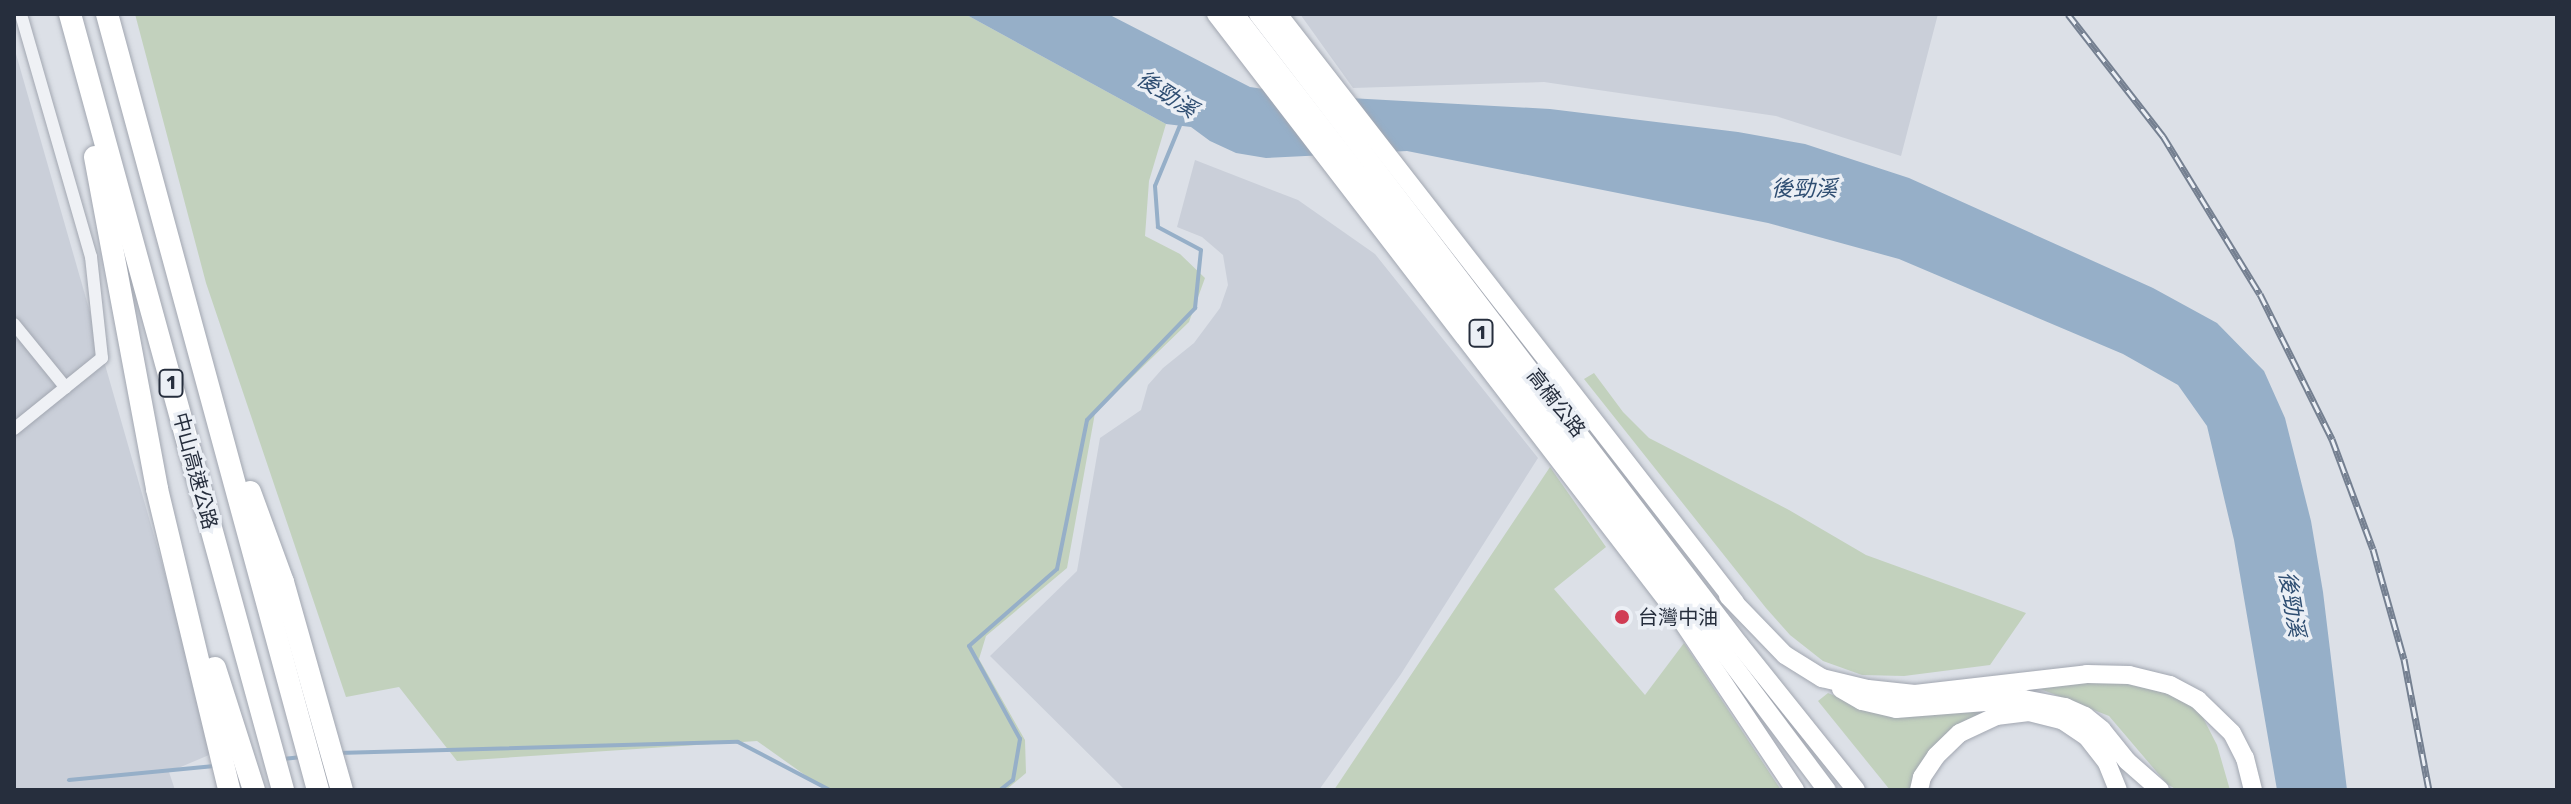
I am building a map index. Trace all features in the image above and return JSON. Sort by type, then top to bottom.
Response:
[{"type":"highway","points":[[68,14],[157,489],[237,773]]},
{"type":"highway","name":"中山高速公路","points":[[68,14],[278,770]]},
{"type":"highway","name":"中山高速公路","points":[[107,14],[318,790]]},
{"type":"highway","points":[[196,345],[283,582],[342,790]]},
{"type":"main road","name":"高楠公路","points":[[1216,14],[1364,183],[1632,528]]},
{"type":"main road","name":"高楠公路","points":[[1235,14],[1343,183],[1632,528],[1717,616],[1856,790]]},
{"type":"main road","name":"高楠公路","points":[[1258,14],[1387,181],[1632,528],[1682,607],[1827,790]]},
{"type":"main road","name":"高楠公路","points":[[1278,14],[1537,349],[1663,505],[1735,602]]},
{"type":"main road","points":[[1663,505],[1717,616]]},
{"type":"main road","points":[[1632,528],[1690,560],[1735,602],[1775,647],[1862,701],[1896,709],[2037,700],[2085,716],[2160,790]]},
{"type":"main road","points":[[1632,528],[1652,569],[1682,607],[1795,790]]},
{"type":"main road","points":[[1822,678],[1868,689],[1915,694],[2087,674],[2129,675],[2157,681],[2198,700],[2224,724],[2245,758],[2253,790]]},
{"type":"main road","points":[[1919,790],[1922,777],[1936,756],[1960,733],[1996,716],[2029,712],[2062,720],[2087,737],[2107,763],[2118,790]]},
{"type":"street","points":[[14,429],[102,358],[91,257],[21,14]]},
{"type":"street","points":[[14,324],[66,388]]},
{"type":"shaded area","points":[[1300,14],[1938,14],[1901,156],[1776,116],[1544,82],[1353,88]]},
{"type":"shaded area","points":[[14,47],[216,752],[169,772],[175,790],[14,790]]},
{"type":"shaded area","points":[[1195,160],[1298,200],[1375,254],[1538,458],[1401,674],[1319,790],[1125,790],[990,656],[1077,571],[1100,438],[1141,410],[1148,385],[1163,368],[1194,343],[1220,308],[1228,285],[1223,255],[1202,237],[1177,227]]},
{"type":"green space","points":[[135,14],[965,14],[1166,124],[1149,181],[1145,236],[1180,254],[1205,278],[1189,322],[1095,413],[1067,568],[986,636],[979,659],[1025,740],[1026,773],[1006,790],[826,790],[757,741],[457,761],[399,687],[346,697],[206,283]]},
{"type":"green space","points":[[1594,373],[1623,412],[1649,438],[1789,510],[1866,555],[2026,613],[1990,665],[1904,676],[1862,675],[1823,661],[1790,635],[1766,608],[1584,379]]},
{"type":"green space","points":[[1550,467],[1606,547],[1554,589],[1645,695],[1684,643],[1781,790],[1334,790]]},
{"type":"green space","points":[[2108,680],[2181,696],[2199,710],[2217,745],[2230,790],[2177,790],[2167,784],[2109,716],[2033,686]]},
{"type":"green space","points":[[1828,693],[1854,704],[2012,706],[1994,711],[1914,790],[1890,790],[1818,701]]},
{"type":"water","name":"後勁溪","points":[[965,14],[1108,14],[1250,87],[1313,96],[1550,109],[1738,132],[1805,144],[1909,178],[2153,288],[2217,323],[2264,371],[2285,418],[2311,521],[2323,592],[2347,790],[2277,790],[2234,540],[2207,426],[2178,385],[2123,354],[1899,259],[1768,223],[1407,151],[1266,158],[1236,153],[1210,141],[1191,127],[1166,124]]},
{"type":"waterway","points":[[1000,790],[1013,780],[1020,739],[969,646],[1057,569],[1087,420],[1195,308],[1201,250],[1158,227],[1155,186],[1181,123]]},
{"type":"waterway","points":[[338,753],[738,742],[830,790]]},
{"type":"waterway","points":[[283,759],[302,757]]},
{"type":"waterway","points":[[69,780],[214,766]]},
{"type":"railway","points":[[2068,14],[2163,136],[2260,294],[2332,439],[2373,549],[2404,659],[2429,790]]},
{"type":"place","name":"台灣中油","points":[[1622,617]]}]
